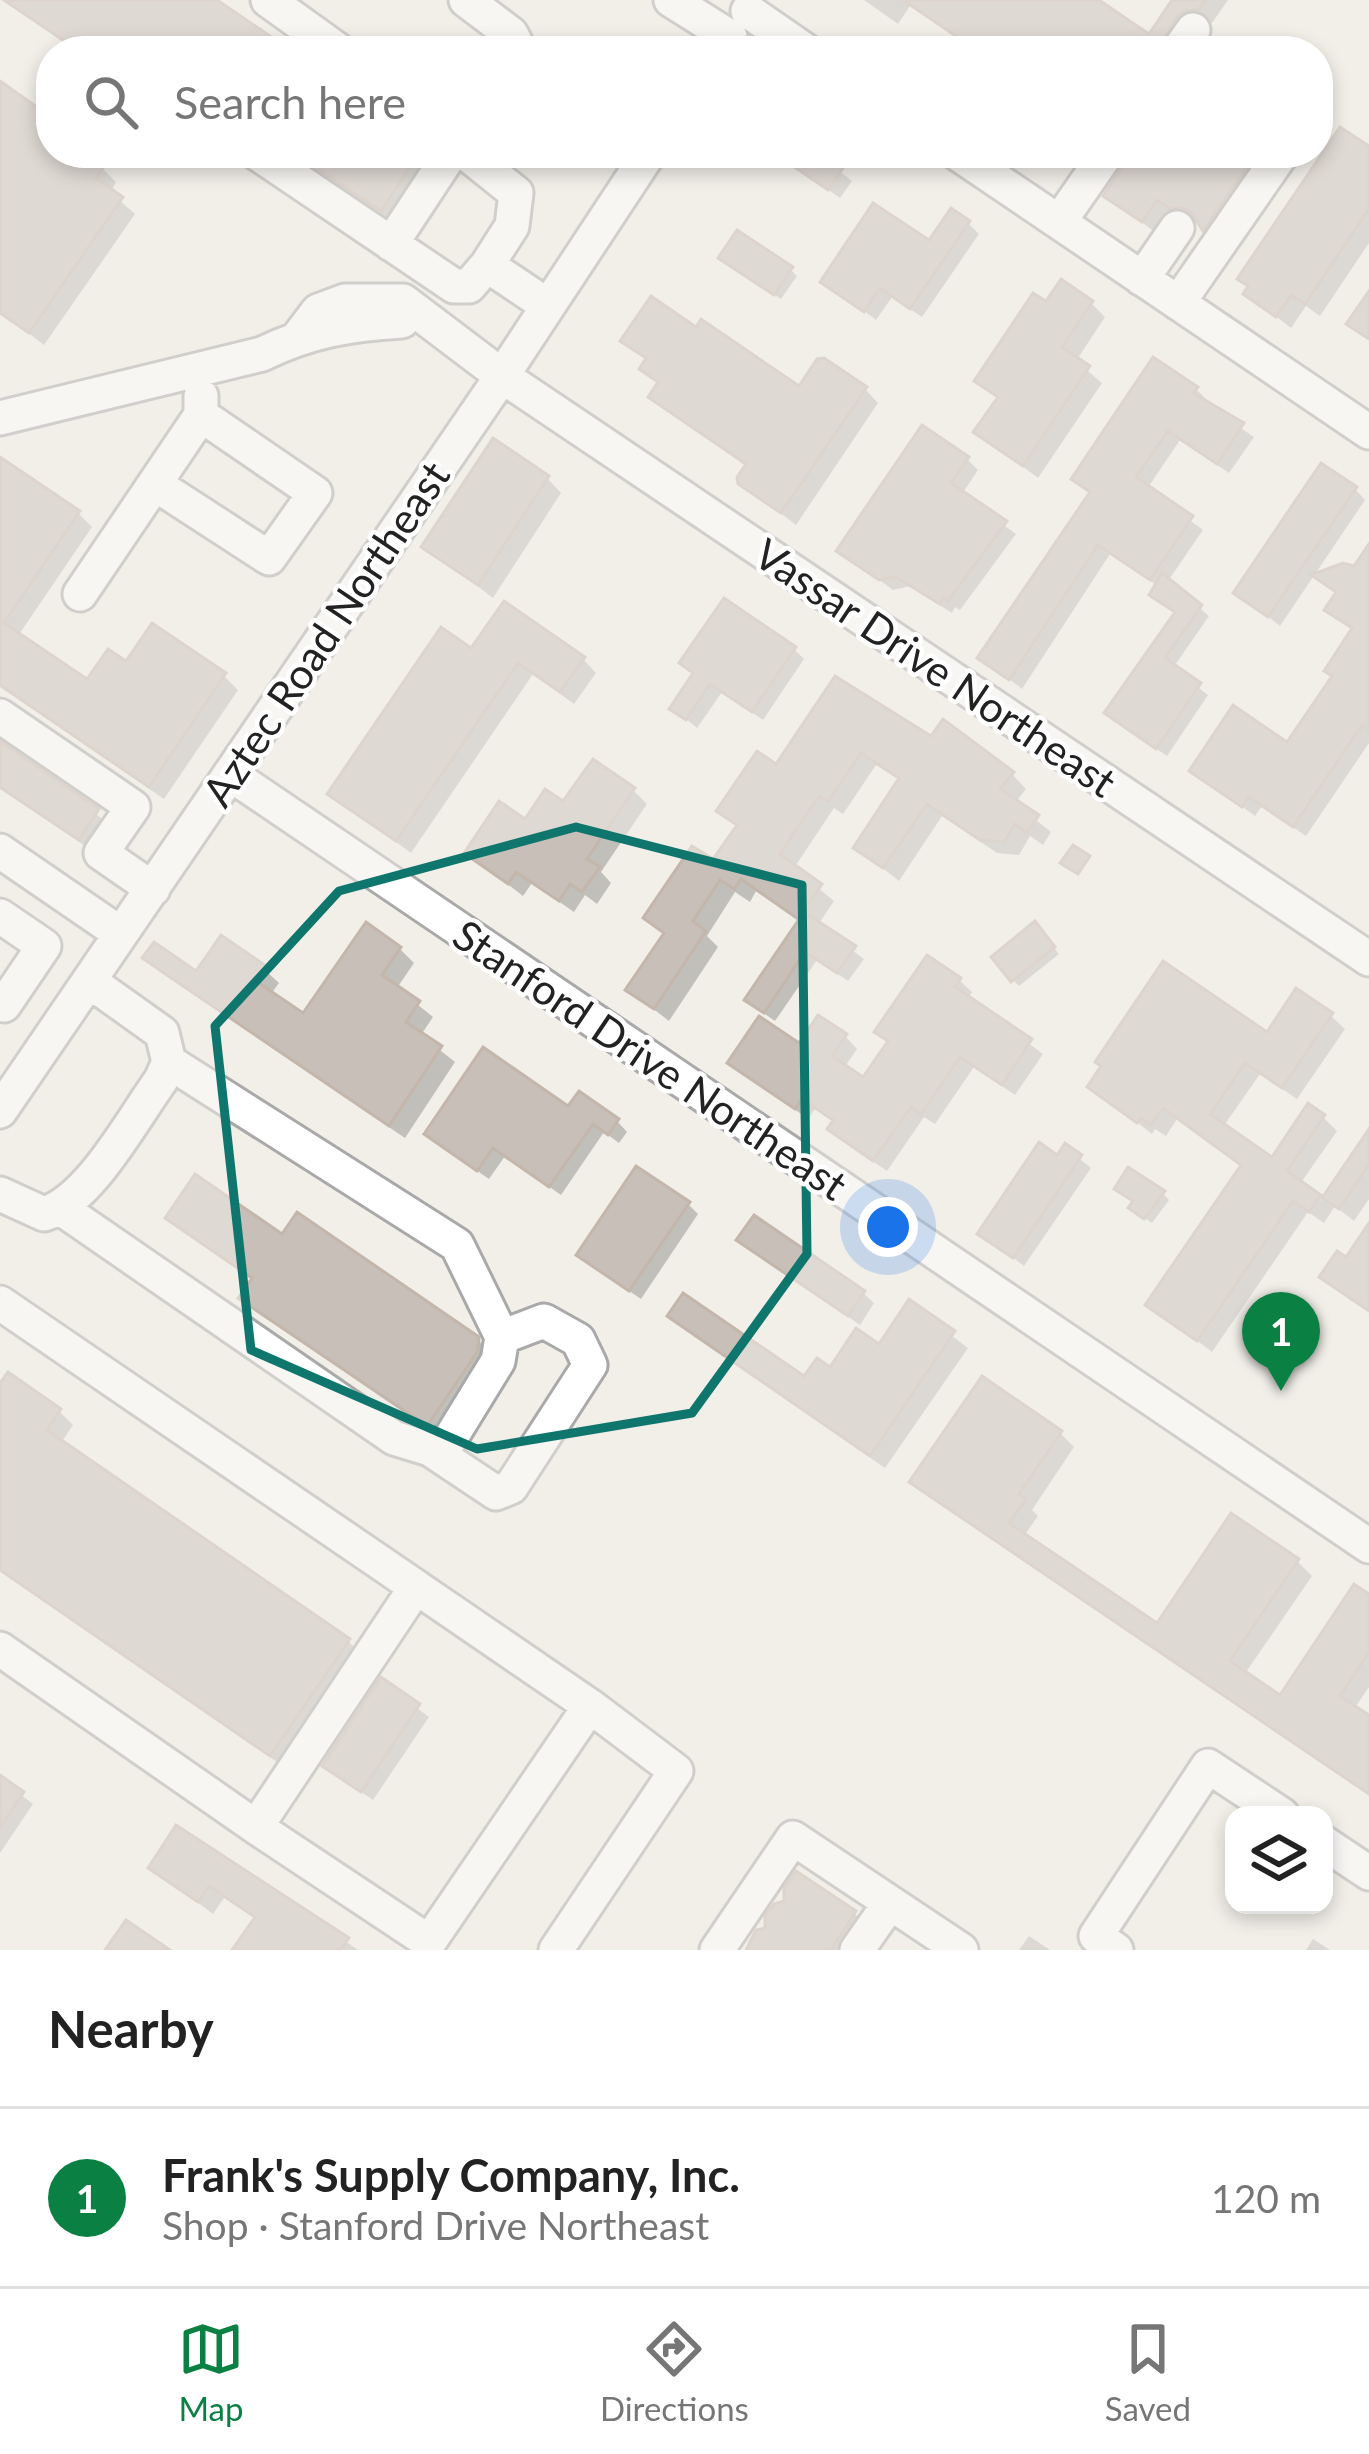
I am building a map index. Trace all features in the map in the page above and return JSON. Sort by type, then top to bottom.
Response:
[{"type":"street","points":[[268,0],[318,36]]},
{"type":"street","points":[[466,0],[512,36]]},
{"type":"street","points":[[675,1],[767,36]]},
{"type":"street","points":[[279,168],[454,286],[469,286],[488,266],[512,226],[516,193],[485,168]]},
{"type":"street","points":[[392,244],[441,168]]},
{"type":"street","name":"Aztec Road Northeast","points":[[0,1111],[639,168]]},
{"type":"street","points":[[979,168],[1058,222],[1102,236],[1142,279],[1369,432]]},
{"type":"street","points":[[1058,222],[1096,168]]},
{"type":"street","points":[[1178,303],[1272,168]]},
{"type":"street","points":[[1142,279],[1177,228]]},
{"type":"street","points":[[488,266],[548,306]]},
{"type":"street","name":"Vassar Drive Northeast","points":[[201,370],[262,354],[299,336],[314,352],[413,337],[422,320],[1369,959]]},
{"type":"street","points":[[0,418],[201,370],[201,415],[80,594]]},
{"type":"street","points":[[155,484],[269,558],[314,493],[201,415]]},
{"type":"street","points":[[0,716],[133,807],[101,853],[153,889]]},
{"type":"street","name":"Stanford Drive Northeast","points":[[230,774],[1369,1546]]},
{"type":"street","points":[[0,851],[121,934]]},
{"type":"street","points":[[0,916],[44,946],[2,1003],[51,1036]]},
{"type":"street","points":[[89,981],[162,1033],[169,1062],[457,1245],[502,1337],[498,1361],[450,1439],[430,1449]]},
{"type":"street","points":[[0,1194],[44,1214],[62,1209],[80,1193],[169,1062]]},
{"type":"street","points":[[62,1209],[394,1438],[430,1449],[496,1492],[511,1487],[590,1365],[578,1340],[544,1321],[502,1337]]},
{"type":"street","points":[[0,1303],[590,1706],[676,1771],[556,1950]]},
{"type":"street","points":[[256,1827],[416,1587]]},
{"type":"street","points":[[0,1649],[434,1946],[590,1706]]},
{"type":"street","points":[[1116,1950],[1096,1936],[1208,1766],[1268,1806]]},
{"type":"street","points":[[717,1950],[793,1838],[944,1945]]},
{"type":"street","points":[[1333,1849],[1369,1873]]},
{"type":"street","points":[[857,1950],[890,1903]]},
{"type":"highlighted area","points":[[576,827],[802,885],[807,1254],[692,1413],[477,1449],[251,1350],[215,1026],[339,891]]},
{"type":"building","points":[[4,0],[217,0],[270,36],[57,36]]},
{"type":"building","points":[[903,0],[1099,0],[1149,34],[1172,0],[1206,0],[1198,10],[1176,18],[1166,36],[956,36]]},
{"type":"building","points":[[0,81],[36,106],[36,168],[103,168],[96,178],[123,197],[29,333],[0,313]]},
{"type":"building","points":[[1340,127],[1369,146],[1369,209],[1305,304],[1291,295],[1276,317],[1243,294],[1248,286],[1237,279],[1312,168],[1333,168],[1333,137]]},
{"type":"building","points":[[317,168],[410,168],[381,211]]},
{"type":"building","points":[[796,168],[843,168],[828,190]]},
{"type":"building","points":[[1122,168],[1246,168],[1203,231],[1190,211],[1180,207],[1170,209],[1157,200],[1142,222],[1103,196]]},
{"type":"building","points":[[873,203],[929,240],[951,208],[970,221],[910,309],[880,288],[864,312],[820,282]]},
{"type":"building","points":[[737,230],[793,267],[774,295],[718,258]]},
{"type":"building","points":[[1061,279],[1093,301],[1062,347],[1090,366],[1023,466],[973,432],[998,397],[974,381],[1033,293],[1046,301]]},
{"type":"building","points":[[1369,291],[1369,339],[1346,324]]},
{"type":"building","points":[[651,296],[696,327],[701,319],[799,386],[817,359],[824,358],[867,387],[781,513],[738,484],[746,464],[648,397],[658,382],[639,369],[646,358],[620,341]]},
{"type":"building","points":[[1153,357],[1198,387],[1193,393],[1244,423],[1217,464],[1168,431],[1136,477],[1193,516],[1150,580],[1098,545],[1009,680],[977,658],[1090,492],[1071,479]]},
{"type":"building","points":[[922,425],[969,457],[951,483],[1007,521],[948,601],[943,598],[940,604],[896,577],[879,580],[836,551]]},
{"type":"building","points":[[493,438],[549,476],[478,585],[421,547]]},
{"type":"building","points":[[0,457],[80,511],[4,623],[87,679],[108,649],[126,661],[152,623],[226,673],[149,787],[0,685]]},
{"type":"building","points":[[1321,463],[1357,487],[1268,617],[1233,593]]},
{"type":"building","points":[[1369,544],[1369,730],[1362,725],[1293,827],[1249,797],[1242,807],[1189,771],[1233,705],[1287,742],[1332,676],[1324,671],[1352,628],[1324,610],[1336,592],[1311,575],[1343,563],[1354,566]]},
{"type":"building","points":[[1162,573],[1202,605],[1165,658],[1201,683],[1156,749],[1104,713],[1175,612],[1149,595]]},
{"type":"building","points":[[724,598],[796,647],[752,712],[710,684],[686,720],[669,709],[693,673],[679,663]]},
{"type":"building","points":[[504,601],[585,657],[560,692],[518,663],[396,841],[327,794],[441,627],[471,648]]},
{"type":"building","points":[[835,676],[931,736],[943,719],[1014,772],[1000,789],[1039,815],[1027,833],[1015,824],[1004,842],[980,840],[927,804],[883,868],[853,848],[899,778],[861,753],[828,802],[819,796],[780,854],[822,884],[798,919],[741,879],[734,889],[720,880],[693,921],[706,931],[654,1009],[625,990],[664,933],[643,918],[692,846],[713,859],[737,825],[716,811],[757,751],[776,764]]},
{"type":"building","points":[[0,741],[99,809],[79,840],[0,787]]},
{"type":"building","points":[[593,759],[635,788],[587,859],[600,867],[582,892],[570,884],[559,901],[516,872],[508,884],[464,853],[499,801],[525,819],[545,789],[563,801]]},
{"type":"building","points":[[1073,845],[1090,856],[1078,874],[1060,863]]},
{"type":"building","points":[[804,912],[856,946],[837,973],[805,952],[764,1013],[744,1000]]},
{"type":"building","points":[[1035,921],[1055,947],[1011,982],[991,957]]},
{"type":"building","points":[[366,922],[401,947],[382,975],[420,1001],[406,1022],[442,1046],[389,1126],[142,958],[154,942],[196,971],[221,935],[266,966],[256,981],[303,1013]]},
{"type":"building","points":[[927,955],[961,978],[955,987],[1032,1039],[1002,1085],[960,1057],[921,1114],[911,1107],[873,1161],[827,1129],[833,1120],[802,1099],[795,1109],[727,1063],[759,1016],[799,1043],[818,1015],[847,1034],[832,1056],[863,1077],[888,1041],[874,1032]]},
{"type":"building","points":[[1163,961],[1267,1032],[1296,988],[1333,1013],[1282,1088],[1245,1063],[1210,1114],[1272,1157],[1308,1103],[1325,1115],[1287,1171],[1321,1195],[1309,1212],[1293,1201],[1197,1341],[1145,1305],[1241,1165],[1163,1108],[1151,1125],[1141,1118],[1137,1123],[1087,1087],[1101,1066],[1095,1062]]},
{"type":"building","points":[[483,1047],[568,1106],[579,1091],[619,1119],[608,1135],[593,1124],[549,1187],[493,1148],[477,1171],[424,1134]]},
{"type":"building","points":[[1369,1129],[1369,1164],[1339,1209],[1322,1198]]},
{"type":"building","points":[[1039,1142],[1057,1155],[1065,1143],[1082,1155],[1013,1258],[977,1234]]},
{"type":"building","points":[[636,1166],[690,1202],[629,1291],[576,1255]]},
{"type":"building","points":[[1128,1167],[1165,1191],[1144,1219],[1128,1208],[1133,1201],[1114,1189]]},
{"type":"building","points":[[195,1174],[282,1234],[297,1212],[479,1337],[478,1351],[427,1426],[238,1298],[252,1278],[165,1218]]},
{"type":"building","points":[[754,1215],[865,1291],[848,1316],[736,1240]]},
{"type":"building","points":[[1369,1223],[1369,1311],[1319,1277],[1337,1251],[1346,1257]]},
{"type":"building","points":[[683,1293],[804,1376],[817,1358],[830,1367],[856,1328],[879,1344],[909,1299],[955,1331],[870,1456],[667,1316]]},
{"type":"building","points":[[8,1372],[61,1409],[47,1430],[350,1639],[270,1756],[0,1570],[0,1383]]},
{"type":"building","points":[[982,1376],[1062,1431],[1019,1494],[1026,1499],[1009,1523],[1157,1623],[1231,1513],[1299,1559],[1230,1661],[1280,1695],[1354,1584],[1369,1594],[1369,1652],[1340,1696],[1369,1715],[1369,1794],[909,1482]]},
{"type":"building","points":[[381,1677],[420,1704],[361,1792],[322,1766]]},
{"type":"building","points":[[0,1775],[24,1792],[0,1828]]},
{"type":"building","points":[[176,1825],[349,1938],[340,1950],[232,1950],[255,1917],[209,1886],[198,1902],[148,1868]]},
{"type":"building","points":[[796,1871],[856,1911],[831,1950],[746,1950],[756,1930],[765,1928],[765,1916],[774,1904],[784,1901],[784,1888]]},
{"type":"building","points":[[126,1920],[170,1950],[105,1950]]},
{"type":"place","name":"Frank's Supply Company, Inc.","points":[[1281,1391]]}]
